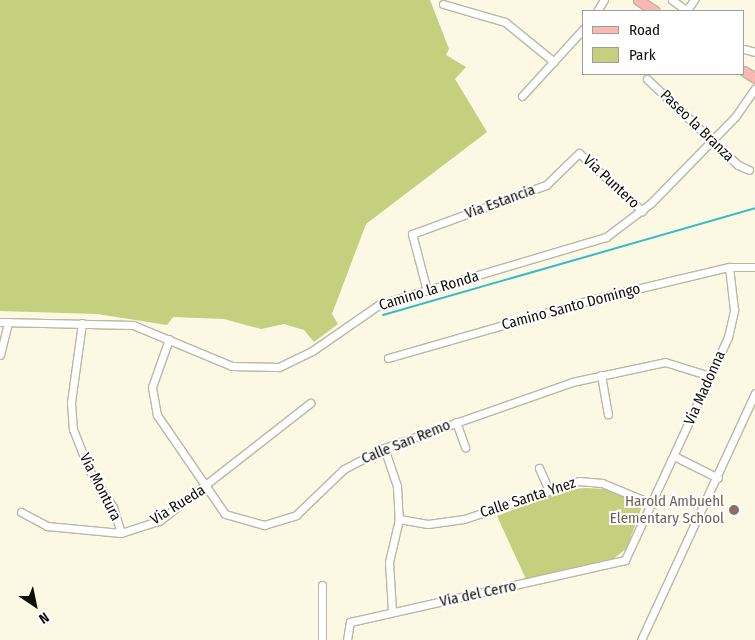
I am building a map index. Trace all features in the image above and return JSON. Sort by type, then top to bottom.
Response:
[{"type":"main road","points":[[638,0],[653,10]]},
{"type":"street","points":[[672,0],[686,10]]},
{"type":"street","points":[[442,4],[504,22],[554,62]]},
{"type":"street","points":[[522,96],[582,30]]},
{"type":"street","name":"Paseo la Branza","points":[[648,79],[712,140],[749,170]]},
{"type":"street","name":"Camino la Ronda","points":[[4,322],[82,322],[132,325],[232,366],[279,367],[312,351],[380,304],[606,237],[642,211],[712,140],[755,88]]},
{"type":"street","name":"Via Puntero","points":[[579,153],[642,211]]},
{"type":"street","name":"Via Estancia","points":[[427,290],[412,234],[546,185],[579,153]]},
{"type":"street","name":"Camino Santo Domingo","points":[[388,358],[590,300],[729,267],[755,267]]},
{"type":"street","name":"Via Madonna","points":[[625,560],[653,504],[710,376],[734,310],[729,267]]},
{"type":"street","points":[[0,356],[4,322]]},
{"type":"street","name":"Via Montura","points":[[82,322],[71,402],[73,429],[89,470],[113,507],[121,533]]},
{"type":"street","name":"Calle San Remo","points":[[169,339],[152,387],[153,405],[206,488],[225,514],[246,522],[277,524],[296,515],[344,468],[384,448],[456,422],[601,376],[664,362],[710,376]]},
{"type":"street","points":[[601,376],[608,414]]},
{"type":"street","points":[[641,640],[718,478],[755,392]]},
{"type":"street","name":"Via Rueda","points":[[21,512],[47,526],[121,533],[158,521],[206,488],[278,424],[310,403]]},
{"type":"street","points":[[456,422],[465,448]]},
{"type":"street","points":[[384,448],[397,486],[399,519],[390,562],[392,612]]},
{"type":"street","points":[[674,456],[718,478]]},
{"type":"street","points":[[538,468],[548,488]]},
{"type":"street","name":"Calle Santa Ynez","points":[[399,519],[428,524],[464,519],[548,488],[579,480],[602,483],[653,504]]},
{"type":"street","name":"Via del Cerro","points":[[347,640],[350,622],[625,560]]},
{"type":"street","points":[[322,585],[322,640]]},
{"type":"green space","points":[[0,0],[430,0],[449,49],[446,55],[466,67],[455,79],[487,132],[366,224],[332,314],[338,324],[314,342],[304,330],[284,324],[261,329],[224,319],[173,317],[167,325],[97,314],[0,311]]},
{"type":"green space","points":[[567,489],[606,489],[642,506],[627,548],[612,560],[526,579],[497,516]]},
{"type":"waterway","points":[[383,315],[755,208]]},
{"type":"place","name":"Harold Ambuehl Elementary School","points":[[734,510]]}]
